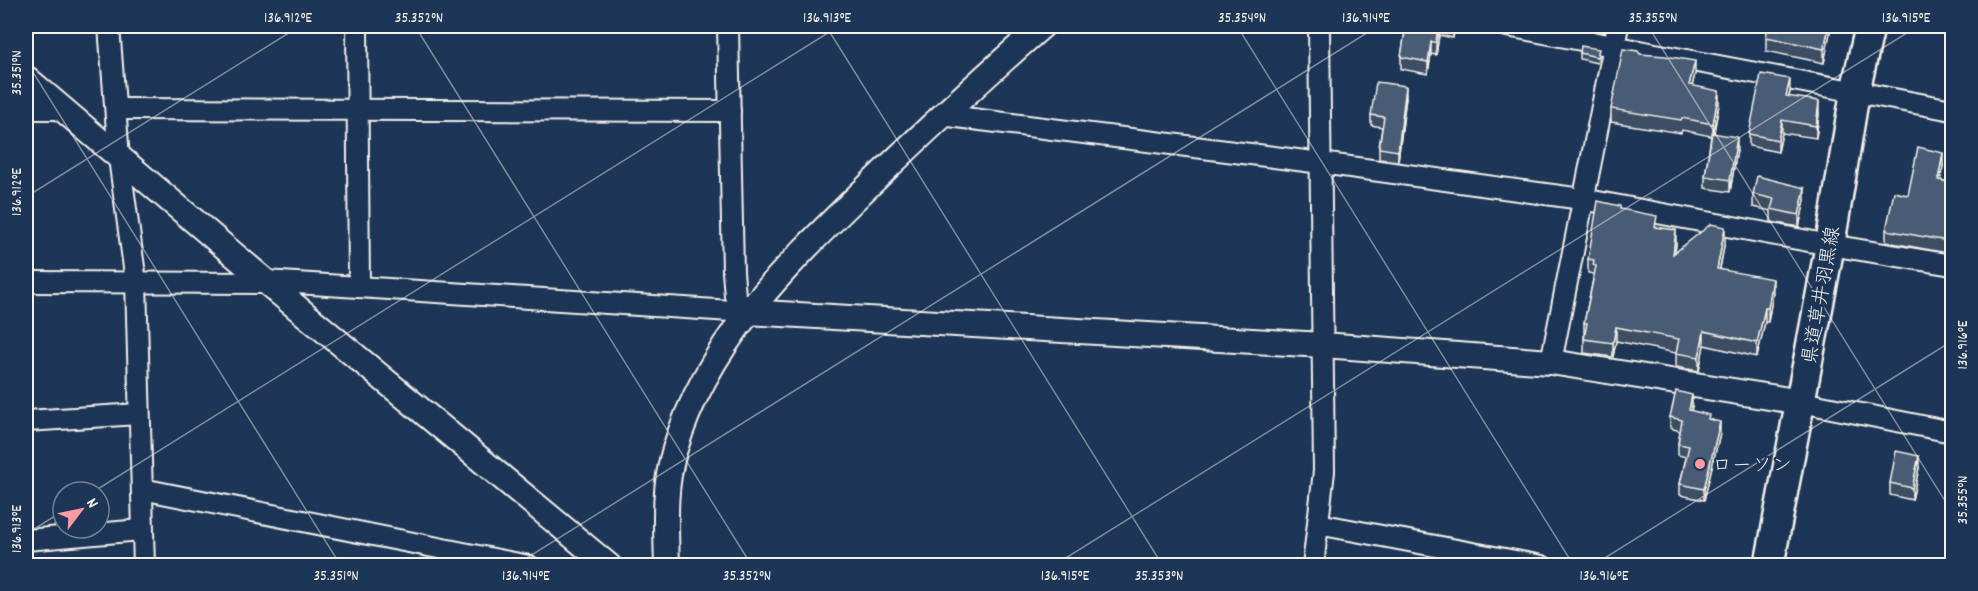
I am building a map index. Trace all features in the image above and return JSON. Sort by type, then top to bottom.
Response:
[{"type":"main road","name":"県道草井羽黒線","points":[[1769,566],[1830,245],[1855,92],[1870,26]]},
{"type":"street","points":[[109,26],[120,158],[135,282],[142,489],[141,530],[144,566]]},
{"type":"street","points":[[357,26],[359,287]]},
{"type":"street","points":[[728,26],[735,296],[747,312]]},
{"type":"street","points":[[667,566],[665,498],[674,450],[705,376],[747,312],[789,263],[941,115],[1042,26]]},
{"type":"street","points":[[1313,566],[1324,471],[1319,26]]},
{"type":"street","points":[[1507,26],[1953,110]]},
{"type":"street","points":[[1551,362],[1618,26]]},
{"type":"street","points":[[26,78],[609,566]]},
{"type":"street","points":[[26,109],[61,109]]},
{"type":"street","points":[[116,109],[730,111]]},
{"type":"street","points":[[941,115],[1582,199],[1830,245],[1953,265]]},
{"type":"street","points":[[26,282],[267,282],[1323,345],[1551,362],[1801,402],[1953,432]]},
{"type":"street","points":[[26,421],[140,414]]},
{"type":"street","points":[[142,489],[529,566]]},
{"type":"street","points":[[1318,524],[1542,566]]},
{"type":"street","points":[[26,540],[141,530]]},
{"type":"building","points":[[1406,26],[1438,26],[1436,42],[1431,42],[1428,62],[1401,57]]},
{"type":"building","points":[[1768,26],[1829,26],[1824,49],[1766,37]]},
{"type":"building","points":[[1581,46],[1599,49],[1597,57],[1580,53]]},
{"type":"building","points":[[1623,49],[1638,51],[1640,54],[1695,61],[1689,85],[1719,91],[1713,124],[1611,109]]},
{"type":"building","points":[[1761,74],[1790,79],[1786,96],[1819,101],[1816,126],[1782,120],[1778,140],[1749,134]]},
{"type":"building","points":[[1376,82],[1406,86],[1398,151],[1379,148],[1384,117],[1371,115]]},
{"type":"building","points":[[1712,133],[1737,137],[1730,180],[1705,176]]},
{"type":"building","points":[[1918,147],[1943,153],[1938,180],[1953,183],[1953,242],[1886,230],[1894,192],[1908,195]]},
{"type":"building","points":[[1757,176],[1805,188],[1799,215],[1771,209],[1774,199],[1753,194]]},
{"type":"building","points":[[1598,201],[1620,206],[1620,209],[1657,216],[1655,227],[1676,230],[1673,254],[1711,224],[1725,227],[1717,269],[1773,279],[1768,308],[1765,308],[1757,343],[1704,331],[1699,357],[1676,353],[1679,339],[1616,327],[1613,343],[1584,339],[1587,323],[1584,323],[1596,266],[1593,265],[1594,260],[1588,259]]},
{"type":"building","points":[[1676,391],[1692,395],[1689,410],[1709,415],[1708,419],[1720,422],[1704,489],[1680,484],[1689,446],[1678,444],[1682,420],[1670,417]]},
{"type":"building","points":[[1896,451],[1919,456],[1912,488],[1890,483]]},
{"type":"place","name":"ローソン","points":[[1700,464]]}]
